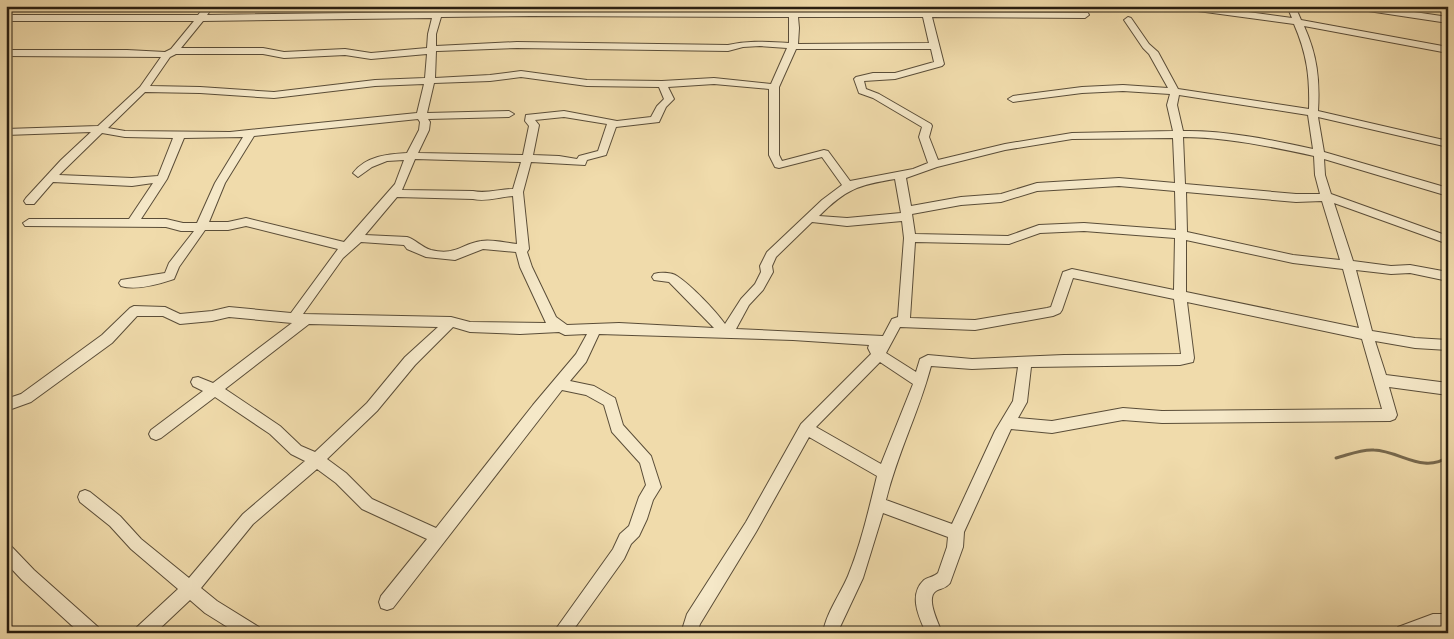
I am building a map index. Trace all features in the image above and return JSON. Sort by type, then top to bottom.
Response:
[{"type":"street","points":[[7,19],[21,6]]},
{"type":"street","points":[[30,200],[50,178],[143,89],[210,6]]},
{"type":"street","points":[[1183,6],[1299,22],[1448,50]]},
{"type":"street","points":[[1007,423],[1052,427],[1123,414],[1162,417],[1390,415],[1349,264],[1336,229],[1320,175],[1319,154],[1314,133],[1315,81],[1307,43],[1290,6]]},
{"type":"street","points":[[1355,6],[1448,20]]},
{"type":"street","points":[[7,19],[201,17],[437,11],[531,13],[792,10],[1085,15]]},
{"type":"street","points":[[792,10],[796,45],[774,87],[774,155],[779,165],[824,153],[849,187]]},
{"type":"street","points":[[294,318],[346,247],[377,214],[400,184],[424,130],[425,122],[421,116],[430,79],[430,50],[437,11]]},
{"type":"street","points":[[926,11],[938,66],[895,76],[872,76],[859,79],[862,91],[876,96],[927,126],[924,137],[934,164]]},
{"type":"street","points":[[832,633],[832,626],[855,578],[878,504],[885,472],[920,382],[924,363],[928,360],[972,364],[1064,360],[1180,360],[1188,358],[1180,295],[1181,187],[1178,133],[1172,105],[1175,91],[1153,52],[1146,46],[1128,20]]},
{"type":"street","points":[[6,53],[76,55],[263,51],[284,55],[344,52],[371,56],[418,53],[430,50],[517,45],[728,48],[743,44],[760,43],[934,46]]},
{"type":"street","points":[[143,89],[180,89],[191,92],[200,90],[274,95],[430,79],[490,78],[521,74],[588,83],[662,84],[714,81],[774,87]]},
{"type":"street","points":[[662,84],[669,99],[662,106],[655,120],[614,124],[613,122],[564,114],[530,116],[530,121],[534,125],[518,192],[523,249],[521,251],[526,267],[551,320],[571,330],[619,328],[726,334],[793,335],[870,342],[886,341]]},
{"type":"street","points":[[1013,99],[1082,90],[1123,88],[1175,91],[1313,113],[1448,144]]},
{"type":"street","points":[[6,132],[22,130],[99,130],[126,134],[250,134],[421,116],[472,113],[509,114]]},
{"type":"street","points":[[358,173],[368,165],[385,158],[411,156],[559,159],[581,162],[583,158],[602,153],[613,122]]},
{"type":"street","points":[[726,334],[745,302],[759,287],[767,272],[766,266],[771,255],[824,204],[849,187],[877,178],[923,170],[934,164],[1005,147],[1072,136],[1178,133],[1246,140],[1319,154],[1448,192]]},
{"type":"street","points":[[132,223],[162,179],[180,134]]},
{"type":"street","points":[[124,283],[142,282],[170,276],[173,266],[198,234],[220,182],[250,134]]},
{"type":"street","points":[[900,174],[908,214],[910,238],[904,321]]},
{"type":"street","points":[[50,178],[132,182],[162,179]]},
{"type":"street","points":[[810,218],[826,222],[853,222],[908,214],[961,201],[1001,198],[1038,188],[1119,182],[1296,198],[1328,197],[1448,240]]},
{"type":"street","points":[[392,193],[473,195],[481,197],[496,193],[518,192]]},
{"type":"street","points":[[29,223],[177,224],[181,227],[200,227],[228,226],[246,222],[346,247],[349,247],[360,238],[374,241],[392,239],[407,241],[411,246],[430,254],[455,256],[482,245],[523,249]]},
{"type":"street","points":[[910,238],[1009,240],[1039,229],[1084,227],[1182,235],[1292,259],[1391,270],[1410,269],[1448,277]]},
{"type":"street","points":[[688,633],[693,620],[751,527],[806,428],[879,355],[896,322],[975,325],[1049,313],[1056,310],[1067,275],[1072,273],[1367,334],[1415,343],[1448,345]]},
{"type":"street","points":[[658,276],[672,278],[712,316],[726,334]]},
{"type":"street","points":[[6,405],[26,398],[50,381],[107,339],[134,311],[167,312],[180,319],[229,312],[294,318],[451,322],[470,326],[520,329],[562,327]]},
{"type":"street","points":[[156,434],[308,318]]},
{"type":"street","points":[[143,633],[190,589],[248,519],[317,460],[372,407],[410,362],[451,322]]},
{"type":"street","points":[[387,602],[437,536],[581,358],[595,330]]},
{"type":"street","points":[[870,342],[879,355],[920,382]]},
{"type":"street","points":[[934,633],[923,600],[930,585],[941,582],[944,578],[954,547],[956,532],[1000,435],[1020,402],[1025,362]]},
{"type":"street","points":[[1381,380],[1448,389]]},
{"type":"street","points":[[198,382],[216,389],[275,430],[296,450],[317,460],[341,478],[367,504],[437,536]]},
{"type":"street","points":[[559,384],[589,390],[610,402],[617,428],[646,460],[654,484],[653,490],[646,497],[640,519],[634,531],[625,539],[619,554],[561,633]]},
{"type":"street","points":[[806,428],[885,472]]},
{"type":"street","points":[[85,497],[115,521],[136,544],[211,607],[253,633]]},
{"type":"street","points":[[878,504],[937,527],[956,532]]},
{"type":"street","points":[[6,551],[28,575],[92,633]]},
{"type":"street","points":[[1404,633],[1432,622],[1448,622]]},
{"type":"waterway","points":[[1336,458],[1369,450],[1384,451],[1420,463],[1439,462],[1448,457]]}]
